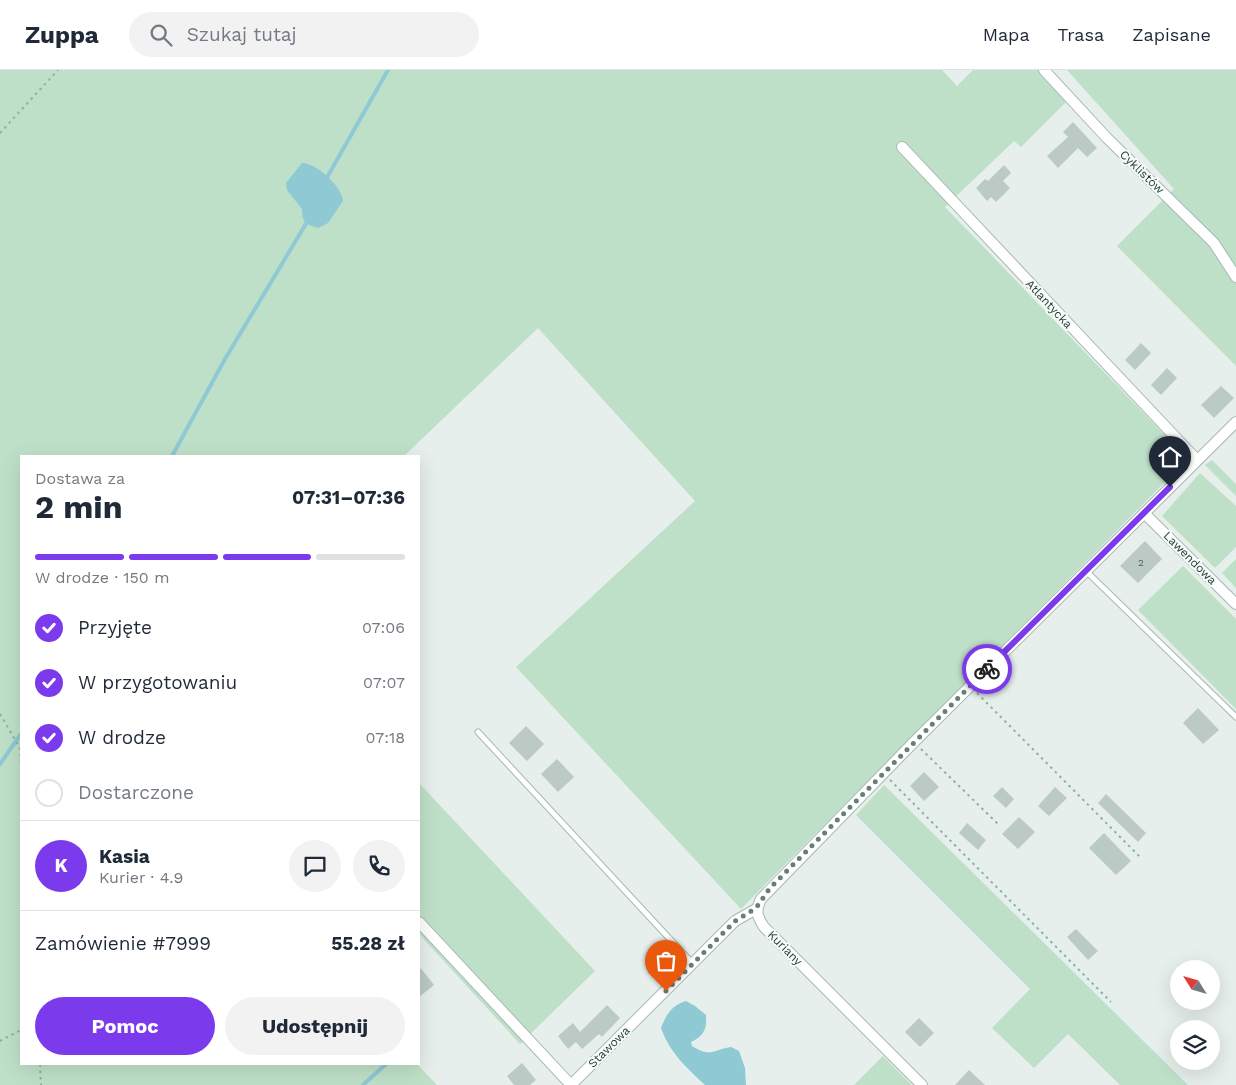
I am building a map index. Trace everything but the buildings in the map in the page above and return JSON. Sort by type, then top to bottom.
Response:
[{"type":"street","name":"Cyklistów","points":[[1044,70],[1107,138],[1214,243],[1236,277]]},
{"type":"street","name":"Atlantycka","points":[[902,148],[1197,460]]},
{"type":"street","points":[[756,908],[770,888],[883,773],[1085,570],[1236,423]]},
{"type":"street","name":"Lawendowa","points":[[1144,513],[1236,604]]},
{"type":"street","name":"Stawowa","points":[[572,1085],[735,921],[756,908]]},
{"type":"street","name":"Kuriany","points":[[756,908],[757,917],[764,927],[922,1085]]},
{"type":"street","points":[[420,923],[572,1085]]},
{"type":"lane","points":[[1085,570],[1236,717]]},
{"type":"lane","points":[[478,732],[693,964]]},
{"type":"path","points":[[0,132],[58,70]]},
{"type":"path","points":[[970,686],[1142,859]]},
{"type":"path","points":[[0,714],[19,746],[20,757]]},
{"type":"path","points":[[914,742],[998,824]]},
{"type":"path","points":[[883,773],[1111,1002]]},
{"type":"path","points":[[0,1041],[20,1031]]},
{"type":"path","points":[[40,1065],[41,1085]]},
{"type":"green space","points":[[0,70],[942,70],[957,86],[973,70],[1038,70],[1068,100],[1021,147],[1014,141],[945,207],[1188,459],[741,909],[516,667],[695,501],[538,328],[405,455],[20,455],[20,1065],[418,1065],[437,1085],[0,1085]]},
{"type":"green space","points":[[1067,70],[1236,70],[1236,366],[1117,246],[1174,189]]},
{"type":"green space","points":[[1212,460],[1236,484],[1236,496],[1205,465]]},
{"type":"green space","points":[[1200,473],[1236,506],[1236,547],[1215,568],[1162,516]]},
{"type":"green space","points":[[1236,559],[1236,588],[1222,573]]},
{"type":"green space","points":[[1183,566],[1236,619],[1236,709],[1138,610]]},
{"type":"green space","points":[[420,784],[595,971],[520,1044],[420,935]]},
{"type":"green space","points":[[884,785],[1170,1067],[1170,1070],[1173,1070],[1188,1085],[1120,1085],[1068,1034],[1034,1068],[992,1028],[1030,989],[856,815]]},
{"type":"green space","points":[[883,1056],[912,1085],[854,1085]]},
{"type":"water","points":[[302,163],[321,171],[333,182],[342,195],[343,201],[328,223],[318,228],[305,222],[302,209],[287,190],[286,183]]},
{"type":"water","points":[[686,1001],[706,1015],[704,1032],[691,1042],[692,1046],[704,1052],[731,1047],[739,1051],[745,1068],[746,1085],[705,1085],[685,1066],[669,1045],[661,1028],[670,1011]]},
{"type":"waterway","points":[[325,181],[388,70]]},
{"type":"waterway","points":[[173,455],[225,359],[307,222]]},
{"type":"waterway","points":[[0,764],[20,735]]},
{"type":"waterway","points":[[363,1085],[385,1065]]},
{"type":"way so far","points":[[666,991],[735,921],[756,908],[770,888],[987,669]]},
{"type":"route","points":[[987,669],[1170,487]]}]
